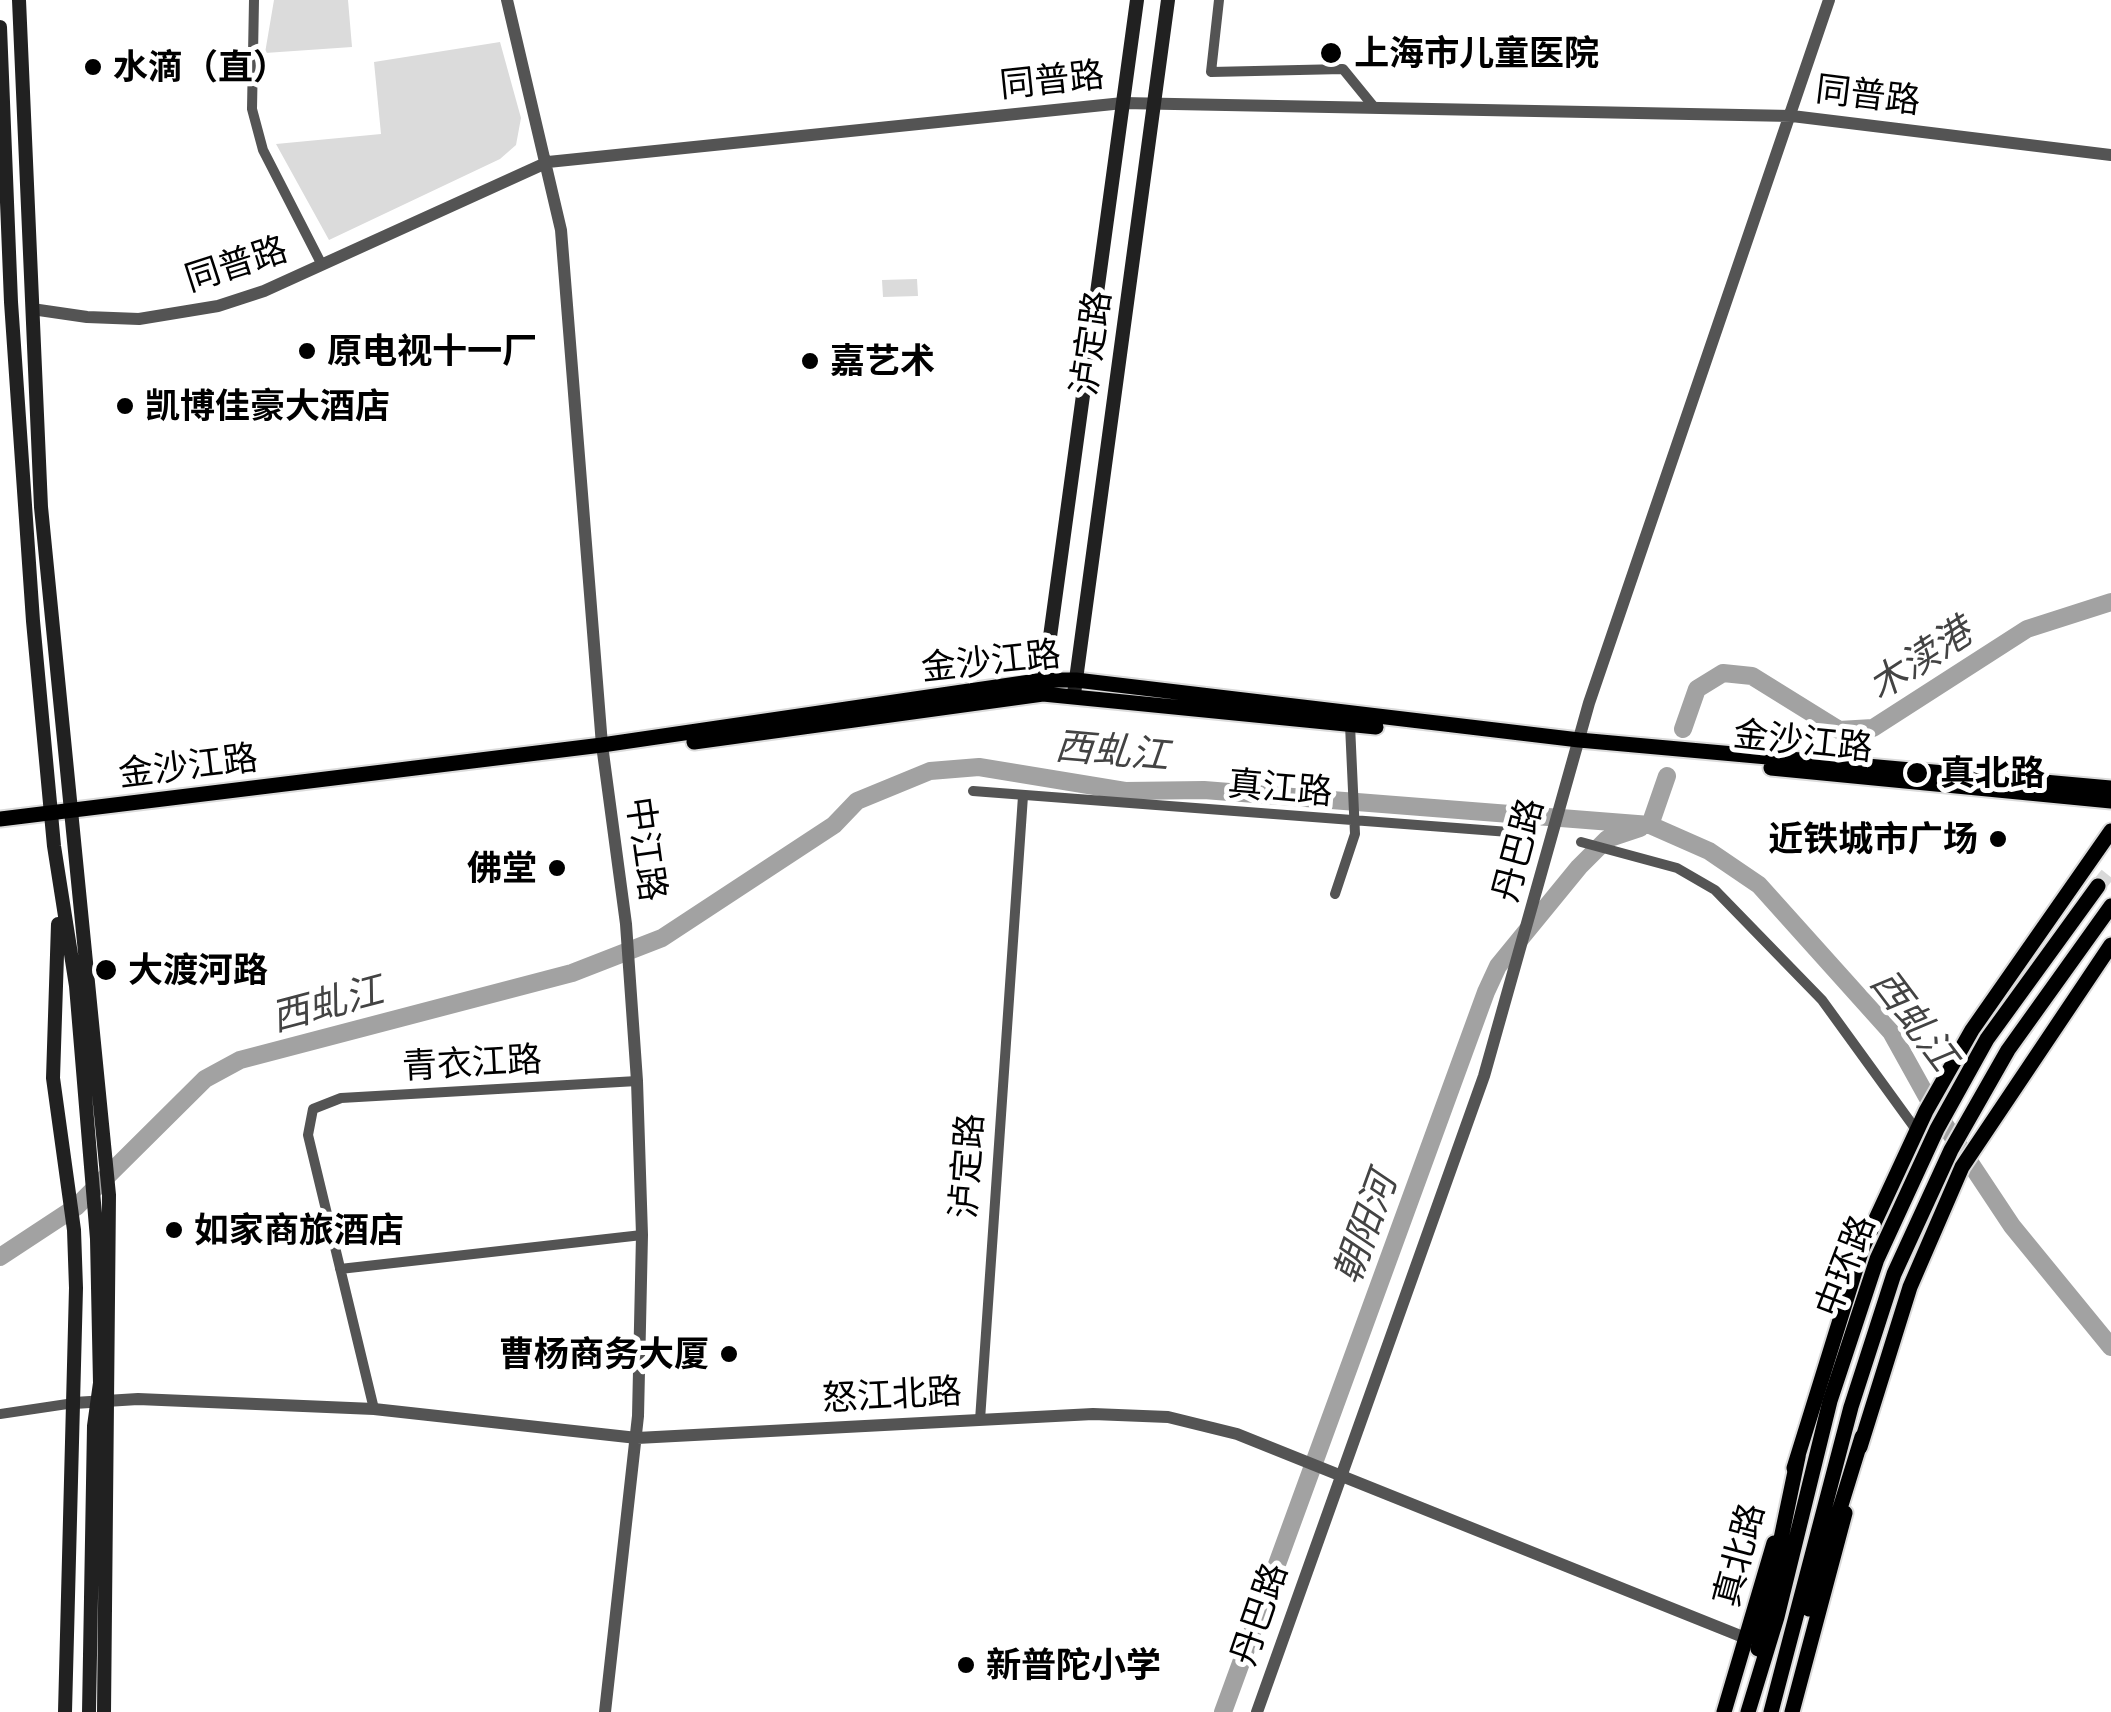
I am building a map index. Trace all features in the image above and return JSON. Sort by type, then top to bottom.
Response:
[{"type":"main road","points":[[19,0],[49,600],[108,1168],[104,1712]]},
{"type":"main road","name":"泸定路","points":[[1043,687],[1136,0]]},
{"type":"main road","name":"泸定路","points":[[1075,687],[1168,0]]},
{"type":"main road","points":[[0,27],[5,299],[52,818],[76,986],[96,1208],[104,1400],[91,1539],[89,1712]]},
{"type":"main road","name":"金沙江路","points":[[0,828],[73,815],[602,750],[1043,687],[1075,687],[2111,801]]},
{"type":"main road","name":"金沙江路","points":[[1075,687],[1350,724],[2111,788]]},
{"type":"main road","name":"金沙江路","points":[[0,819],[52,818]]},
{"type":"main road","name":"真北路","points":[[1724,1712],[1862,1249],[1926,1111],[1972,1030],[2111,830]]},
{"type":"main road","name":"中环路","points":[[1748,1712],[1852,1330],[1877,1259],[1937,1128],[1987,1040],[2038,964],[2098,886]]},
{"type":"main road","points":[[60,893],[52,1078],[74,1230],[74,1403],[65,1712]]},
{"type":"main road","name":"中环路","points":[[1771,1712],[1871,1340],[1894,1274],[1967,1120],[2046,993],[2111,906]]},
{"type":"main road","points":[[1778,1692],[1807,1618],[1904,1303],[1962,1166],[2111,945]]},
{"type":"main road","points":[[1792,1712],[1824,1600],[1862,1436]]},
{"type":"main road","points":[[1740,1712],[1766,1614],[1798,1457]]},
{"type":"main road","points":[[71,1488],[91,1539]]},
{"type":"street","points":[[254,0],[252,109],[264,150],[322,265]]},
{"type":"street","name":"中江路","points":[[507,0],[548,162],[567,287],[602,750],[626,924],[637,1081],[642,1235],[637,1438],[605,1712]]},
{"type":"street","points":[[1219,0],[1212,72],[1343,70],[1374,107]]},
{"type":"street","name":"丹巴路","points":[[1256,1712],[1510,990],[1577,745],[1829,0]]},
{"type":"street","name":"同普路","points":[[32,308],[88,318],[173,315],[264,291],[548,162],[1123,103],[1792,116],[2111,155]]},
{"type":"street","points":[[5,299],[32,308]]},
{"type":"street","points":[[1335,894],[1355,820],[1350,724]]},
{"type":"street","name":"真江路","points":[[974,791],[1522,833]]},
{"type":"street","name":"泸定路","points":[[980,1420],[1023,796]]},
{"type":"street","points":[[1582,842],[1689,873],[1723,897],[1822,1000],[1917,1131]]},
{"type":"street","name":"青衣江路","points":[[340,1269],[308,1135],[312,1109],[342,1098],[637,1081]]},
{"type":"street","points":[[374,1409],[340,1269],[642,1235]]},
{"type":"street","name":"怒江北路","points":[[0,1414],[104,1400],[374,1409],[637,1438],[1092,1414],[1168,1417],[1237,1434],[1748,1639]]},
{"type":"shaded area","points":[[274,0],[348,0],[352,47],[265,53]]},
{"type":"shaded area","points":[[500,42],[521,118],[516,145],[500,159],[329,240],[276,144],[381,134],[374,62]]},
{"type":"shaded area","points":[[917,279],[918,296],[883,297],[882,280]]},
{"type":"waterway","name":"木渎港","points":[[1683,729],[1697,689],[1723,673],[1752,676],[1839,730],[1873,728],[2027,629],[2111,602]]},
{"type":"waterway","name":"西虬江","points":[[0,1257],[76,1207],[205,1079],[240,1060],[572,973],[662,938],[834,825],[857,801],[930,771],[979,767],[1125,791],[1204,790],[1650,825],[1709,851],[1759,885],[1891,1032],[1931,1104],[2012,1226],[2111,1347]]},
{"type":"waterway","name":"木渎港","points":[[1650,825],[1667,776]]},
{"type":"waterway","name":"朝阳河","points":[[1223,1712],[1498,966],[1579,867],[1607,839],[1640,828]]},
{"type":"tunnel","points":[[2098,886],[2111,870]]},
{"type":"place","name":"上海市儿童医院","points":[[1331,53]]},
{"type":"place","name":"水滴（直）","points":[[93,67]]},
{"type":"place","name":"原电视十一厂","points":[[307,351]]},
{"type":"place","name":"嘉艺术","points":[[810,361]]},
{"type":"place","name":"凯博佳豪大酒店","points":[[125,406]]},
{"type":"place","name":"真北路","points":[[1917,773]]},
{"type":"place","name":"近铁城市广场","points":[[1998,839]]},
{"type":"place","name":"佛堂","points":[[557,868]]},
{"type":"place","name":"大渡河路","points":[[106,970]]},
{"type":"place","name":"如家商旅酒店","points":[[174,1230]]},
{"type":"place","name":"曹杨商务大厦","points":[[729,1354]]},
{"type":"place","name":"新普陀小学","points":[[966,1665]]}]
